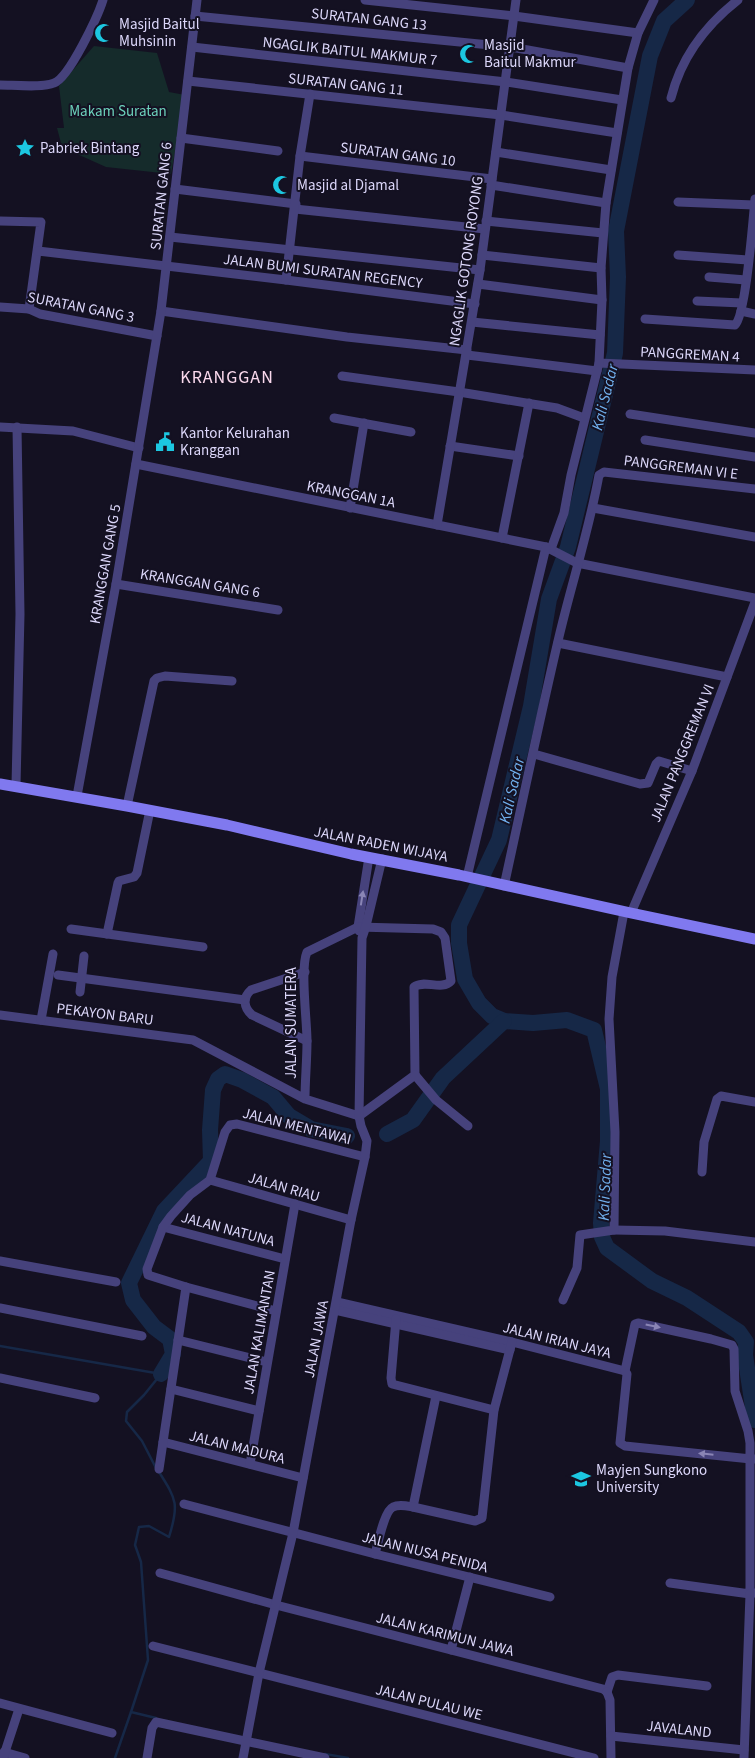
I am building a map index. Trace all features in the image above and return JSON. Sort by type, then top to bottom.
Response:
[{"type":"main road","name":"JALAN RADEN WIJAYA","points":[[0,784],[77,796],[227,825],[755,939]]},
{"type":"street","points":[[0,85],[48,85],[58,82],[86,39],[102,0]]},
{"type":"street","name":"SURATAN GANG 6","points":[[157,336],[167,266],[197,0]]},
{"type":"street","points":[[365,0],[514,16],[638,33]]},
{"type":"street","name":"NGAGLIK GOTONG ROYONG","points":[[437,525],[475,304],[516,0]]},
{"type":"street","points":[[671,98],[679,73],[695,46],[722,13],[738,0]]},
{"type":"street","points":[[471,878],[552,550],[564,512],[584,418],[598,367],[602,300],[600,268],[606,202],[628,68],[638,33],[655,1]]},
{"type":"street","name":"SURATAN GANG 13","points":[[196,16],[510,47],[628,68]]},
{"type":"street","name":"NGAGLIK BAITUL MAKMUR 7","points":[[192,47],[506,82],[622,100]]},
{"type":"street","name":"SURATAN GANG 11","points":[[188,81],[501,115],[617,134]]},
{"type":"street","points":[[286,280],[300,156],[310,94]]},
{"type":"street","points":[[182,138],[278,151]]},
{"type":"street","points":[[496,152],[611,170]]},
{"type":"street","name":"SURATAN GANG 10","points":[[300,156],[491,182],[606,202]]},
{"type":"street","points":[[175,189],[295,207],[486,225],[603,233]]},
{"type":"street","points":[[645,319],[735,324],[738,322],[746,280],[755,202],[678,202]]},
{"type":"street","points":[[0,221],[41,222],[29,309]]},
{"type":"street","points":[[170,237],[480,270]]},
{"type":"street","name":"JALAN BUMI SURATAN REGENCY","points":[[38,251],[475,304]]},
{"type":"street","points":[[482,255],[600,268]]},
{"type":"street","points":[[678,255],[748,260]]},
{"type":"street","points":[[709,277],[746,280]]},
{"type":"street","points":[[478,284],[602,300]]},
{"type":"street","points":[[697,301],[742,307],[755,314]]},
{"type":"street","name":"SURATAN GANG 3","points":[[0,307],[29,309],[40,314],[157,336]]},
{"type":"street","name":"PANGGREMAN 4","points":[[161,311],[347,337],[598,367],[609,364],[623,364],[755,370]]},
{"type":"street","points":[[472,322],[600,334]]},
{"type":"street","name":"KRANGGAN GANG 5","points":[[77,796],[116,584],[157,336]]},
{"type":"street","points":[[342,376],[529,403],[562,409],[584,418]]},
{"type":"street","points":[[502,538],[520,456],[529,403]]},
{"type":"street","points":[[630,414],[755,433]]},
{"type":"street","points":[[334,418],[411,432]]},
{"type":"street","points":[[350,508],[364,423]]},
{"type":"street","points":[[0,427],[73,431],[139,448]]},
{"type":"street","points":[[16,785],[20,614],[18,427]]},
{"type":"street","points":[[645,440],[755,457]]},
{"type":"street","points":[[450,446],[520,456]]},
{"type":"street","name":"KRANGGAN 1A","points":[[136,464],[502,538],[552,550],[573,561],[755,598]]},
{"type":"street","name":"PANGGREMAN VI E","points":[[593,508],[599,475],[604,472],[755,489]]},
{"type":"street","points":[[502,885],[534,754],[558,644],[573,561],[593,508],[755,537]]},
{"type":"street","name":"KRANGGAN GANG 6","points":[[116,584],[278,610]]},
{"type":"street","name":"JALAN PANGGREMAN VI","points":[[613,1230],[615,1132],[610,1019],[612,977],[628,913],[692,771],[755,602]]},
{"type":"street","points":[[558,644],[727,677]]},
{"type":"street","points":[[127,806],[154,681],[165,676],[232,681]]},
{"type":"street","points":[[534,754],[643,785],[648,782],[659,761],[692,771]]},
{"type":"street","points":[[108,934],[118,883],[134,877],[137,873],[150,810]]},
{"type":"street","name":"JALAN JAWA","points":[[243,1758],[258,1672],[293,1533],[351,1220],[365,1157],[367,1141],[360,1126],[359,1116],[362,927],[369,857]]},
{"type":"street","name":"JALAN JAWA","points":[[362,927],[382,859]]},
{"type":"street","points":[[362,927],[433,929],[444,935],[450,983],[446,985],[418,984],[414,990],[415,1076],[436,1100],[468,1126]]},
{"type":"street","name":"JALAN SUMATERA","points":[[305,1099],[307,1041],[305,957],[309,950],[362,927]]},
{"type":"street","points":[[71,929],[203,947]]},
{"type":"street","points":[[41,1020],[52,954]]},
{"type":"street","points":[[80,992],[84,956]]},
{"type":"street","points":[[305,972],[251,990],[245,1000],[246,1008],[252,1015],[307,1041]]},
{"type":"street","points":[[58,975],[245,1000]]},
{"type":"street","name":"PEKAYON BARU","points":[[0,1015],[194,1040],[305,1099],[359,1116]]},
{"type":"street","points":[[359,1116],[415,1076]]},
{"type":"street","points":[[702,1172],[704,1142],[717,1099],[721,1096],[755,1102]]},
{"type":"street","name":"JALAN MENTAWAI","points":[[210,1180],[225,1132],[230,1125],[237,1124],[365,1157]]},
{"type":"street","points":[[210,1180],[183,1201],[163,1227],[147,1269],[147,1274],[186,1287],[276,1311]]},
{"type":"street","name":"JALAN RIAU","points":[[210,1180],[351,1220]]},
{"type":"street","name":"JALAN KALIMANTAN","points":[[250,1464],[295,1204]]},
{"type":"street","name":"JALAN NATUNA","points":[[163,1227],[286,1259]]},
{"type":"street","points":[[563,1300],[578,1268],[580,1235],[613,1230],[665,1231],[755,1242]]},
{"type":"street","points":[[0,1261],[116,1282]]},
{"type":"street","points":[[159,1469],[186,1287]]},
{"type":"street","name":"JALAN IRIAN JAYA","points":[[336,1306],[625,1371],[627,1374],[619,1440],[622,1445],[753,1459]]},
{"type":"street","points":[[0,1308],[142,1336]]},
{"type":"street","points":[[396,1320],[391,1382],[395,1386],[494,1410]]},
{"type":"street","points":[[625,1371],[635,1324],[638,1323],[711,1339],[732,1345],[734,1349],[735,1391],[748,1431],[753,1459],[752,1594],[744,1754]]},
{"type":"street","points":[[178,1340],[267,1362]]},
{"type":"street","points":[[375,1554],[388,1512],[390,1509],[398,1506],[413,1507],[476,1521],[482,1518],[494,1410],[511,1346]]},
{"type":"street","points":[[0,1378],[95,1398]]},
{"type":"street","points":[[171,1389],[259,1411]]},
{"type":"street","points":[[413,1507],[436,1396]]},
{"type":"street","name":"JALAN MADURA","points":[[163,1442],[303,1478]]},
{"type":"street","name":"JALAN NUSA PENIDA","points":[[184,1504],[550,1597]]},
{"type":"street","name":"JALAN KARIMUN JAWA","points":[[160,1573],[276,1606],[603,1689],[607,1692]]},
{"type":"street","points":[[450,1650],[470,1576]]},
{"type":"street","points":[[670,1583],[752,1594]]},
{"type":"street","name":"JALAN PULAU WE","points":[[153,1646],[594,1758]]},
{"type":"street","points":[[611,1758],[610,1700],[607,1692],[612,1677],[618,1674],[707,1686]]},
{"type":"street","points":[[0,1703],[112,1733]]},
{"type":"street","points":[[19,1708],[4,1755],[25,1758]]},
{"type":"street","points":[[147,1758],[152,1728],[156,1722],[246,1739],[288,1754],[325,1758]]},
{"type":"street","name":"JAVALAND","points":[[611,1736],[744,1754]]},
{"type":"green space","name":"Makam Suratan","points":[[94,46],[157,53],[169,92],[185,95],[171,174],[106,167],[77,154],[61,143],[57,128],[64,128],[59,86]]},
{"type":"waterway","name":"Kali Sadar","points":[[687,0],[664,21],[650,56],[616,231],[618,277],[615,353],[568,547],[549,599],[531,706],[499,840],[459,925],[459,943],[465,979],[479,1003],[492,1016],[504,1021],[533,1023],[567,1020],[594,1030],[608,1089],[608,1141],[601,1223],[602,1237],[607,1248],[652,1281],[687,1298],[739,1332],[746,1342],[745,1355],[755,1420]]},
{"type":"waterway","points":[[387,1134],[413,1120],[443,1078],[504,1021]]},
{"type":"waterway","points":[[161,1374],[173,1354],[170,1339],[154,1327],[133,1300],[129,1283],[164,1211],[211,1161],[210,1130],[213,1090],[218,1079],[225,1074],[242,1080],[273,1097],[289,1116],[311,1129],[347,1136]]},
{"type":"waterway","points":[[0,1346],[161,1374]]},
{"type":"waterway","points":[[156,1468],[142,1441],[126,1421],[127,1412],[161,1374]]},
{"type":"waterway","points":[[156,1718],[131,1712],[148,1660],[141,1562],[135,1545],[139,1527],[149,1526],[169,1537],[175,1510],[173,1496],[159,1472]]},
{"type":"waterway","points":[[115,1758],[131,1712]]},
{"type":"waterway","points":[[325,1754],[348,1758]]},
{"type":"place","name":"Masjid Baitul Muhsinin","points":[[104,33]]},
{"type":"place","name":"Masjid Baitul Makmur","points":[[469,54]]},
{"type":"place","name":"Pabriek Bintang","points":[[25,148]]},
{"type":"place","name":"Masjid al Djamal","points":[[282,185]]},
{"type":"place","name":"Kantor Kelurahan Kranggan","points":[[165,442]]},
{"type":"place","name":"Mayjen Sungkono University","points":[[581,1479]]},
{"type":"district","name":"KRANGGAN","points":[[227,377]]}]
